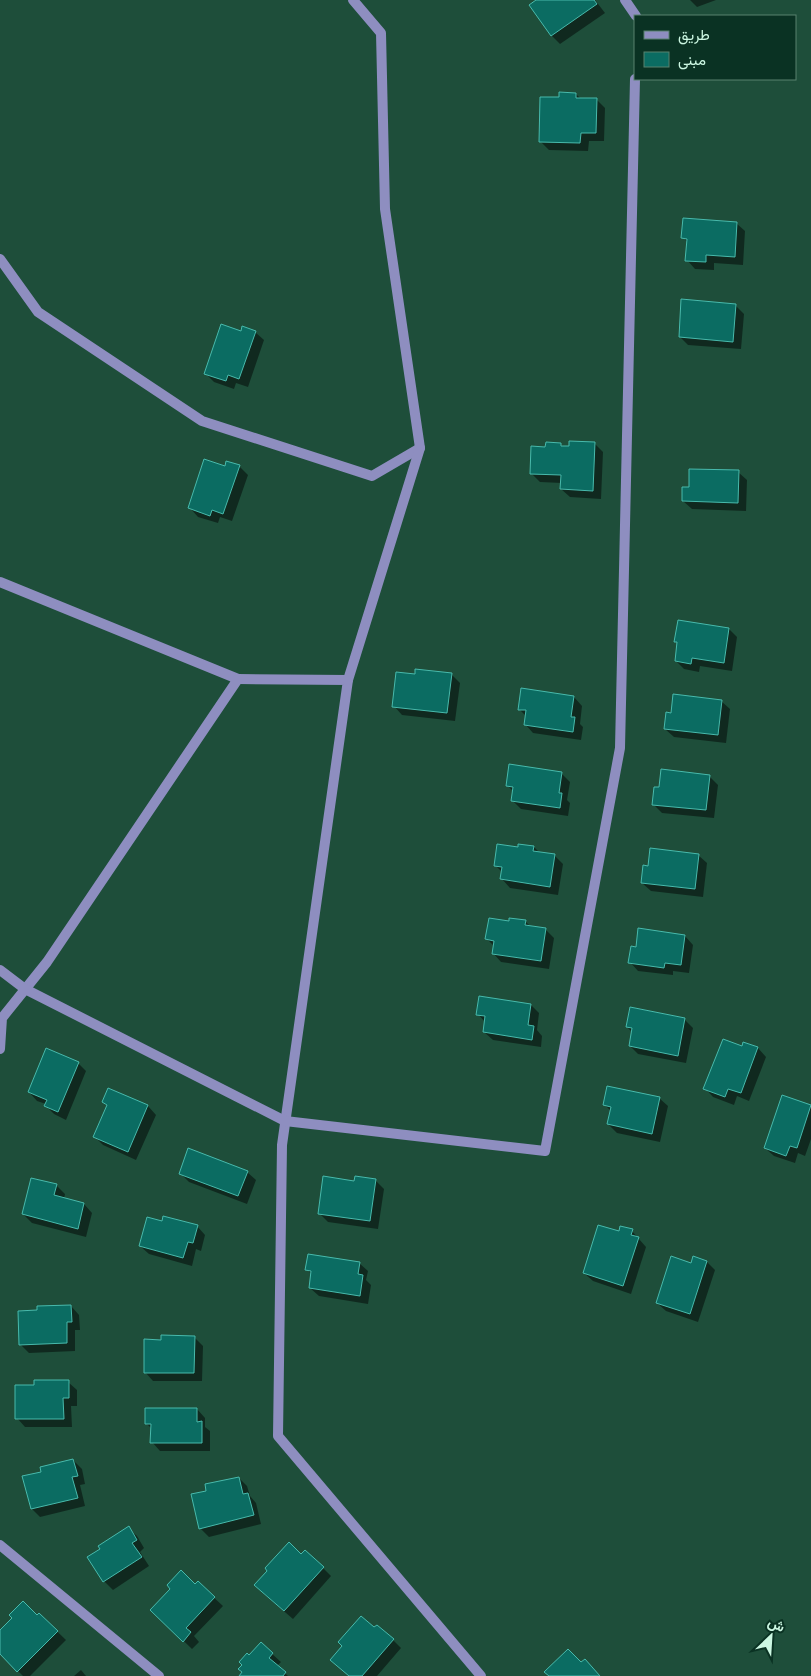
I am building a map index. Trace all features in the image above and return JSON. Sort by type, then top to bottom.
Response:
[{"type":"street","points":[[353,0],[381,33],[385,209],[420,448],[348,680],[282,1145],[278,1436],[481,1676]]},
{"type":"street","points":[[625,0],[635,15]]},
{"type":"street","points":[[0,970],[25,989],[285,1121],[545,1151],[620,748],[636,80]]},
{"type":"street","points":[[0,259],[38,312],[202,420],[372,476],[420,448]]},
{"type":"street","points":[[0,582],[238,679],[348,680]]},
{"type":"street","points":[[0,1049],[2,1018],[47,962],[238,679]]},
{"type":"street","points":[[0,1545],[159,1676]]},
{"type":"building","points":[[536,0],[594,0],[597,4],[551,36],[529,5]]},
{"type":"building","points":[[559,92],[576,93],[576,98],[597,98],[596,133],[581,133],[580,143],[539,142],[540,97],[559,97]]},
{"type":"building","points":[[683,218],[737,222],[735,257],[706,255],[706,262],[685,261],[687,239],[681,238]]},
{"type":"building","points":[[681,299],[736,304],[733,342],[679,337]]},
{"type":"building","points":[[221,324],[241,331],[242,326],[256,331],[239,379],[228,375],[226,381],[204,374]]},
{"type":"building","points":[[569,441],[595,442],[593,491],[560,489],[561,475],[530,474],[531,446],[545,447],[546,442],[561,443],[561,446],[569,446]]},
{"type":"building","points":[[204,459],[225,466],[226,461],[240,465],[223,514],[212,510],[210,516],[188,508]]},
{"type":"building","points":[[689,469],[739,470],[738,503],[682,501],[682,487],[689,487]]},
{"type":"building","points":[[678,620],[729,628],[724,663],[692,658],[691,664],[675,661],[677,642],[674,642]]},
{"type":"building","points":[[415,669],[452,673],[447,713],[392,707],[396,672],[415,674]]},
{"type":"building","points":[[521,688],[574,696],[571,717],[575,717],[573,732],[524,725],[526,710],[518,710]]},
{"type":"building","points":[[673,694],[722,700],[718,735],[664,729],[666,712],[671,713]]},
{"type":"building","points":[[509,764],[562,772],[559,793],[562,793],[560,808],[511,801],[513,787],[506,786]]},
{"type":"building","points":[[661,769],[710,775],[706,810],[652,805],[654,787],[659,787]]},
{"type":"building","points":[[497,844],[518,847],[518,844],[534,846],[533,851],[555,854],[550,887],[500,879],[502,867],[494,866]]},
{"type":"building","points":[[650,848],[699,854],[695,889],[641,883],[643,865],[648,866]]},
{"type":"building","points":[[489,918],[509,921],[509,918],[526,920],[525,925],[546,928],[541,961],[492,954],[494,941],[485,939]]},
{"type":"building","points":[[638,928],[685,935],[681,965],[665,963],[664,968],[628,963],[631,946],[636,947]]},
{"type":"building","points":[[479,996],[531,1004],[528,1025],[534,1026],[532,1040],[483,1032],[485,1016],[476,1015]]},
{"type":"building","points":[[630,1007],[685,1018],[678,1056],[629,1046],[632,1028],[626,1027]]},
{"type":"building","points":[[723,1039],[742,1046],[743,1042],[758,1047],[741,1093],[728,1089],[725,1097],[703,1089]]},
{"type":"building","points":[[46,1048],[79,1062],[58,1112],[44,1106],[47,1100],[28,1092]]},
{"type":"building","points":[[607,1086],[660,1097],[652,1134],[607,1124],[611,1107],[603,1105]]},
{"type":"building","points":[[108,1088],[148,1105],[128,1152],[93,1137],[107,1105],[102,1102]]},
{"type":"building","points":[[782,1095],[811,1105],[797,1148],[790,1146],[786,1156],[764,1148]]},
{"type":"building","points":[[188,1148],[248,1171],[238,1196],[179,1174]]},
{"type":"building","points":[[323,1176],[354,1181],[355,1176],[376,1179],[370,1221],[318,1214]]},
{"type":"building","points":[[31,1178],[57,1184],[54,1195],[84,1203],[78,1229],[22,1214]]},
{"type":"building","points":[[163,1216],[198,1225],[193,1243],[188,1242],[183,1258],[139,1246],[147,1217],[162,1221]]},
{"type":"building","points":[[598,1225],[619,1231],[620,1226],[633,1229],[631,1235],[639,1237],[623,1286],[583,1273]]},
{"type":"building","points":[[308,1254],[360,1262],[358,1274],[363,1275],[360,1296],[309,1288],[311,1271],[305,1270]]},
{"type":"building","points":[[671,1256],[691,1263],[693,1256],[707,1261],[690,1314],[656,1303]]},
{"type":"building","points":[[71,1305],[72,1322],[67,1322],[67,1343],[19,1345],[18,1311],[37,1310],[37,1306]]},
{"type":"building","points":[[161,1335],[195,1336],[194,1373],[144,1373],[144,1339],[161,1340]]},
{"type":"building","points":[[34,1380],[69,1380],[69,1398],[63,1398],[64,1419],[15,1419],[15,1385],[34,1385]]},
{"type":"building","points":[[145,1408],[197,1408],[197,1422],[202,1421],[202,1443],[150,1443],[151,1424],[145,1424]]},
{"type":"building","points":[[73,1459],[78,1476],[72,1477],[78,1498],[31,1509],[22,1476],[41,1472],[40,1467]]},
{"type":"building","points":[[239,1477],[243,1494],[248,1493],[254,1515],[199,1529],[191,1494],[206,1491],[205,1484]]},
{"type":"building","points":[[129,1526],[137,1540],[132,1543],[142,1557],[103,1582],[87,1557],[100,1549],[98,1546]]},
{"type":"building","points":[[289,1542],[301,1554],[305,1550],[324,1567],[284,1611],[254,1585],[267,1571],[265,1568]]},
{"type":"building","points":[[181,1570],[195,1584],[198,1581],[215,1597],[186,1628],[191,1632],[183,1642],[150,1610],[170,1589],[167,1585]]},
{"type":"building","points":[[23,1601],[37,1615],[39,1613],[58,1631],[17,1672],[0,1654],[0,1630],[12,1618],[9,1615]]},
{"type":"building","points":[[361,1616],[374,1627],[377,1625],[394,1639],[362,1676],[349,1676],[330,1660],[342,1646],[338,1642]]},
{"type":"building","points":[[261,1642],[273,1653],[269,1658],[286,1672],[283,1676],[239,1676],[242,1672],[238,1669],[242,1665],[239,1662],[247,1653],[249,1655]]},
{"type":"building","points":[[568,1649],[581,1662],[585,1659],[600,1676],[549,1676],[544,1672]]}]
